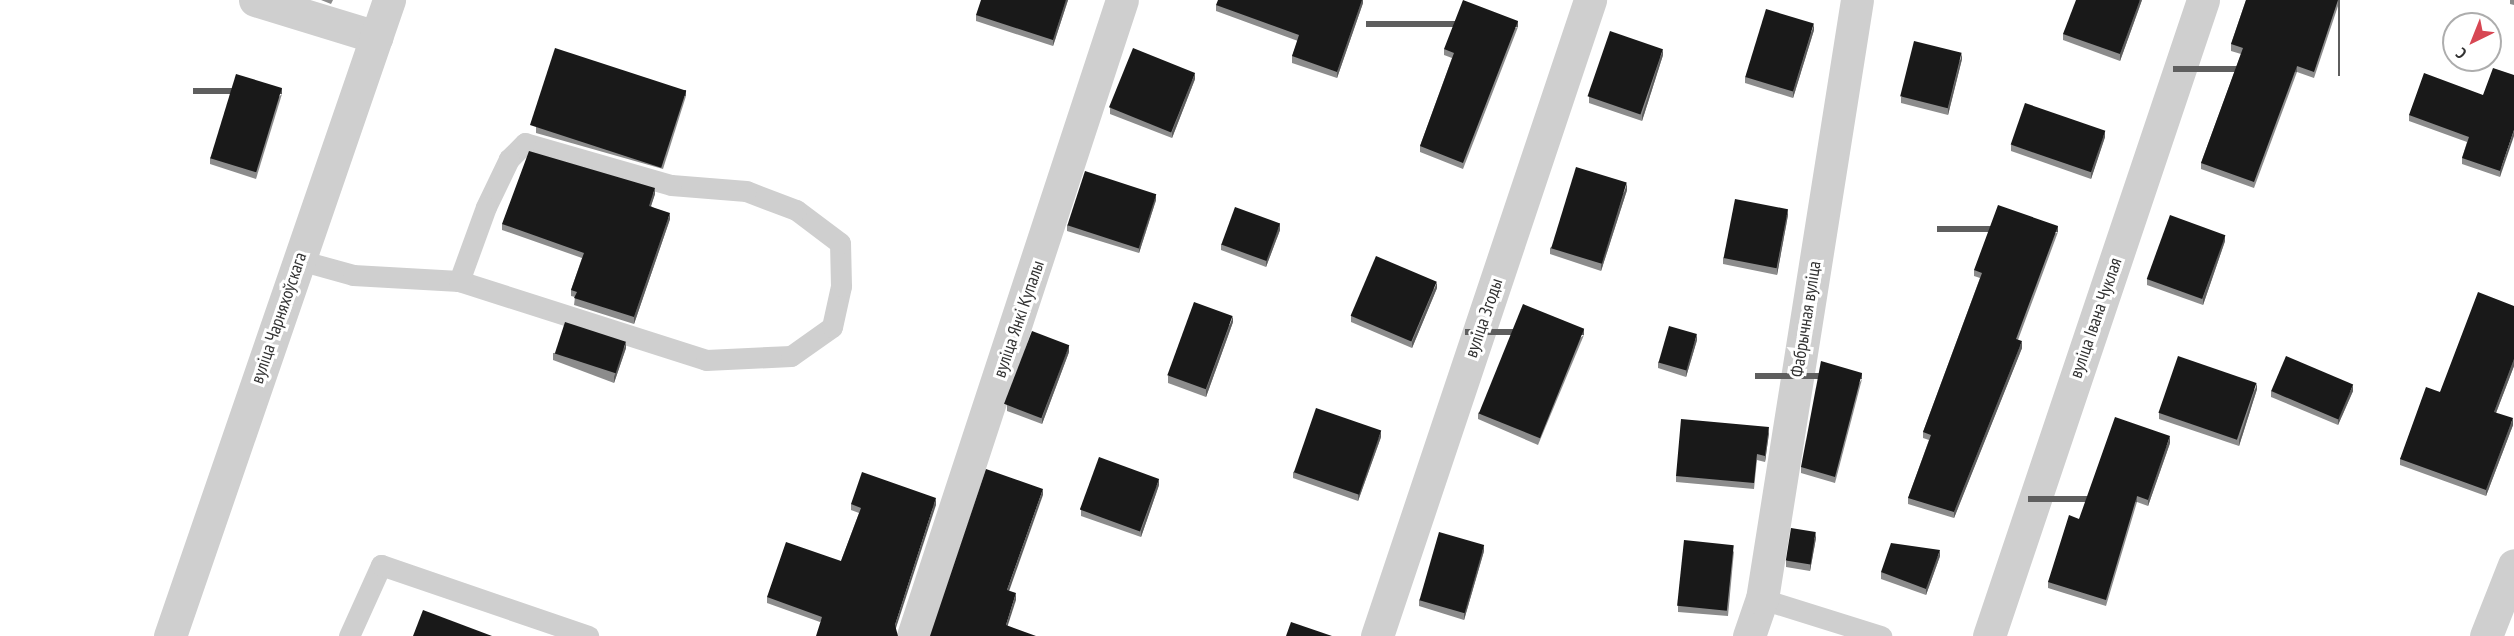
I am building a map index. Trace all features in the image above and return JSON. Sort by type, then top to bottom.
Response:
[{"type":"street","points":[[255,0],[376,37]]},
{"type":"street","name":"вуліца Чарняхоўскага","points":[[170,636],[389,0]]},
{"type":"street","name":"вуліца Янкі Купалы","points":[[912,636],[1122,0]]},
{"type":"street","name":"вуліца Згоды","points":[[1377,636],[1590,0]]},
{"type":"street","name":"Фабрычная вуліца","points":[[1749,636],[1762,599],[1857,0]]},
{"type":"street","name":"вуліца Івана Чуклая","points":[[1989,636],[2203,0]]},
{"type":"street","points":[[2486,636],[2514,565]]},
{"type":"lane","points":[[299,260],[353,275],[459,281],[706,360],[791,356],[832,327],[841,286],[840,243],[796,210],[746,190],[671,185],[525,143],[509,159],[486,207],[459,281]]},
{"type":"lane","points":[[349,636],[381,565],[588,636]]},
{"type":"lane","points":[[1762,599],[1881,636]]},
{"type":"building","points":[[981,0],[1066,0],[1053,40],[976,15]]},
{"type":"building","points":[[1218,0],[1362,0],[1337,72],[1292,56],[1299,35],[1216,5]]},
{"type":"building","points":[[1463,0],[1518,21],[1463,163],[1420,146],[1454,53],[1444,49]]},
{"type":"building","points":[[2076,0],[2140,0],[2120,54],[2063,34]]},
{"type":"building","points":[[2246,0],[2338,0],[2314,72],[2297,66],[2254,182],[2201,163],[2243,48],[2231,44]]},
{"type":"building","points":[[1766,9],[1814,24],[1793,92],[1745,77]]},
{"type":"building","points":[[1610,31],[1663,49],[1640,114],[1588,96]]},
{"type":"building","points":[[1914,41],[1962,53],[1948,108],[1900,96]]},
{"type":"building","points":[[555,48],[686,91],[661,168],[530,125]]},
{"type":"building","points":[[1133,48],[1195,73],[1171,132],[1109,107]]},
{"type":"building","points":[[2502,71],[2514,75],[2514,130],[2500,171],[2462,158],[2469,137],[2409,115],[2424,73],[2483,95],[2492,72]]},
{"type":"building","points":[[236,74],[282,88],[256,172],[210,158]]},
{"type":"building","points":[[2025,103],[2105,131],[2091,172],[2011,145]]},
{"type":"building","points":[[529,151],[655,188],[649,206],[670,213],[634,317],[574,298],[577,292],[571,290],[584,253],[502,224]]},
{"type":"building","points":[[1576,167],[1627,182],[1602,264],[1551,248]]},
{"type":"building","points":[[1085,171],[1156,194],[1139,248],[1067,225]]},
{"type":"building","points":[[1735,199],[1788,209],[1777,268],[1724,258]]},
{"type":"building","points":[[1998,205],[2058,226],[2016,339],[2022,341],[1954,512],[1908,498],[1931,435],[1923,432],[1982,273],[1974,270]]},
{"type":"building","points":[[1235,207],[1280,223],[1266,261],[1221,245]]},
{"type":"building","points":[[2170,215],[2225,235],[2202,299],[2147,279]]},
{"type":"building","points":[[1376,256],[1437,282],[1411,342],[1351,316]]},
{"type":"building","points":[[2478,292],[2514,306],[2514,359],[2494,412],[2513,418],[2486,490],[2400,459],[2426,387],[2440,392]]},
{"type":"building","points":[[1194,302],[1233,316],[1206,389],[1167,375]]},
{"type":"building","points":[[1523,304],[1584,329],[1540,438],[1479,413]]},
{"type":"building","points":[[565,322],[626,342],[616,373],[555,353]]},
{"type":"building","points":[[1669,326],[1697,334],[1686,371],[1659,363]]},
{"type":"building","points":[[1032,331],[1069,345],[1041,418],[1004,404]]},
{"type":"building","points":[[2178,356],[2256,383],[2237,440],[2158,413]]},
{"type":"building","points":[[2286,356],[2353,385],[2338,420],[2271,391]]},
{"type":"building","points":[[1821,361],[1862,373],[1835,477],[1801,467]]},
{"type":"building","points":[[1316,408],[1381,430],[1359,495],[1294,472]]},
{"type":"building","points":[[2115,417],[2170,436],[2148,500],[2137,496],[2106,600],[2048,582],[2069,515],[2079,519]]},
{"type":"building","points":[[1681,419],[1769,427],[1765,456],[1757,454],[1754,483],[1676,476]]},
{"type":"building","points":[[1099,457],[1159,479],[1140,532],[1080,510]]},
{"type":"building","points":[[986,469],[1043,489],[1007,590],[1016,593],[1006,625],[1036,636],[930,636]]},
{"type":"building","points":[[862,472],[936,498],[895,625],[898,636],[816,636],[822,617],[767,597],[786,542],[841,561],[861,508],[851,504]]},
{"type":"building","points":[[1791,528],[1816,532],[1811,565],[1786,561]]},
{"type":"building","points":[[1439,532],[1484,545],[1465,613],[1419,600]]},
{"type":"building","points":[[1684,540],[1734,545],[1727,611],[1677,606]]},
{"type":"building","points":[[1891,543],[1940,550],[1926,589],[1881,572]]},
{"type":"building","points":[[423,610],[492,636],[413,636]]},
{"type":"building","points":[[1291,622],[1332,636],[1286,636]]}]
